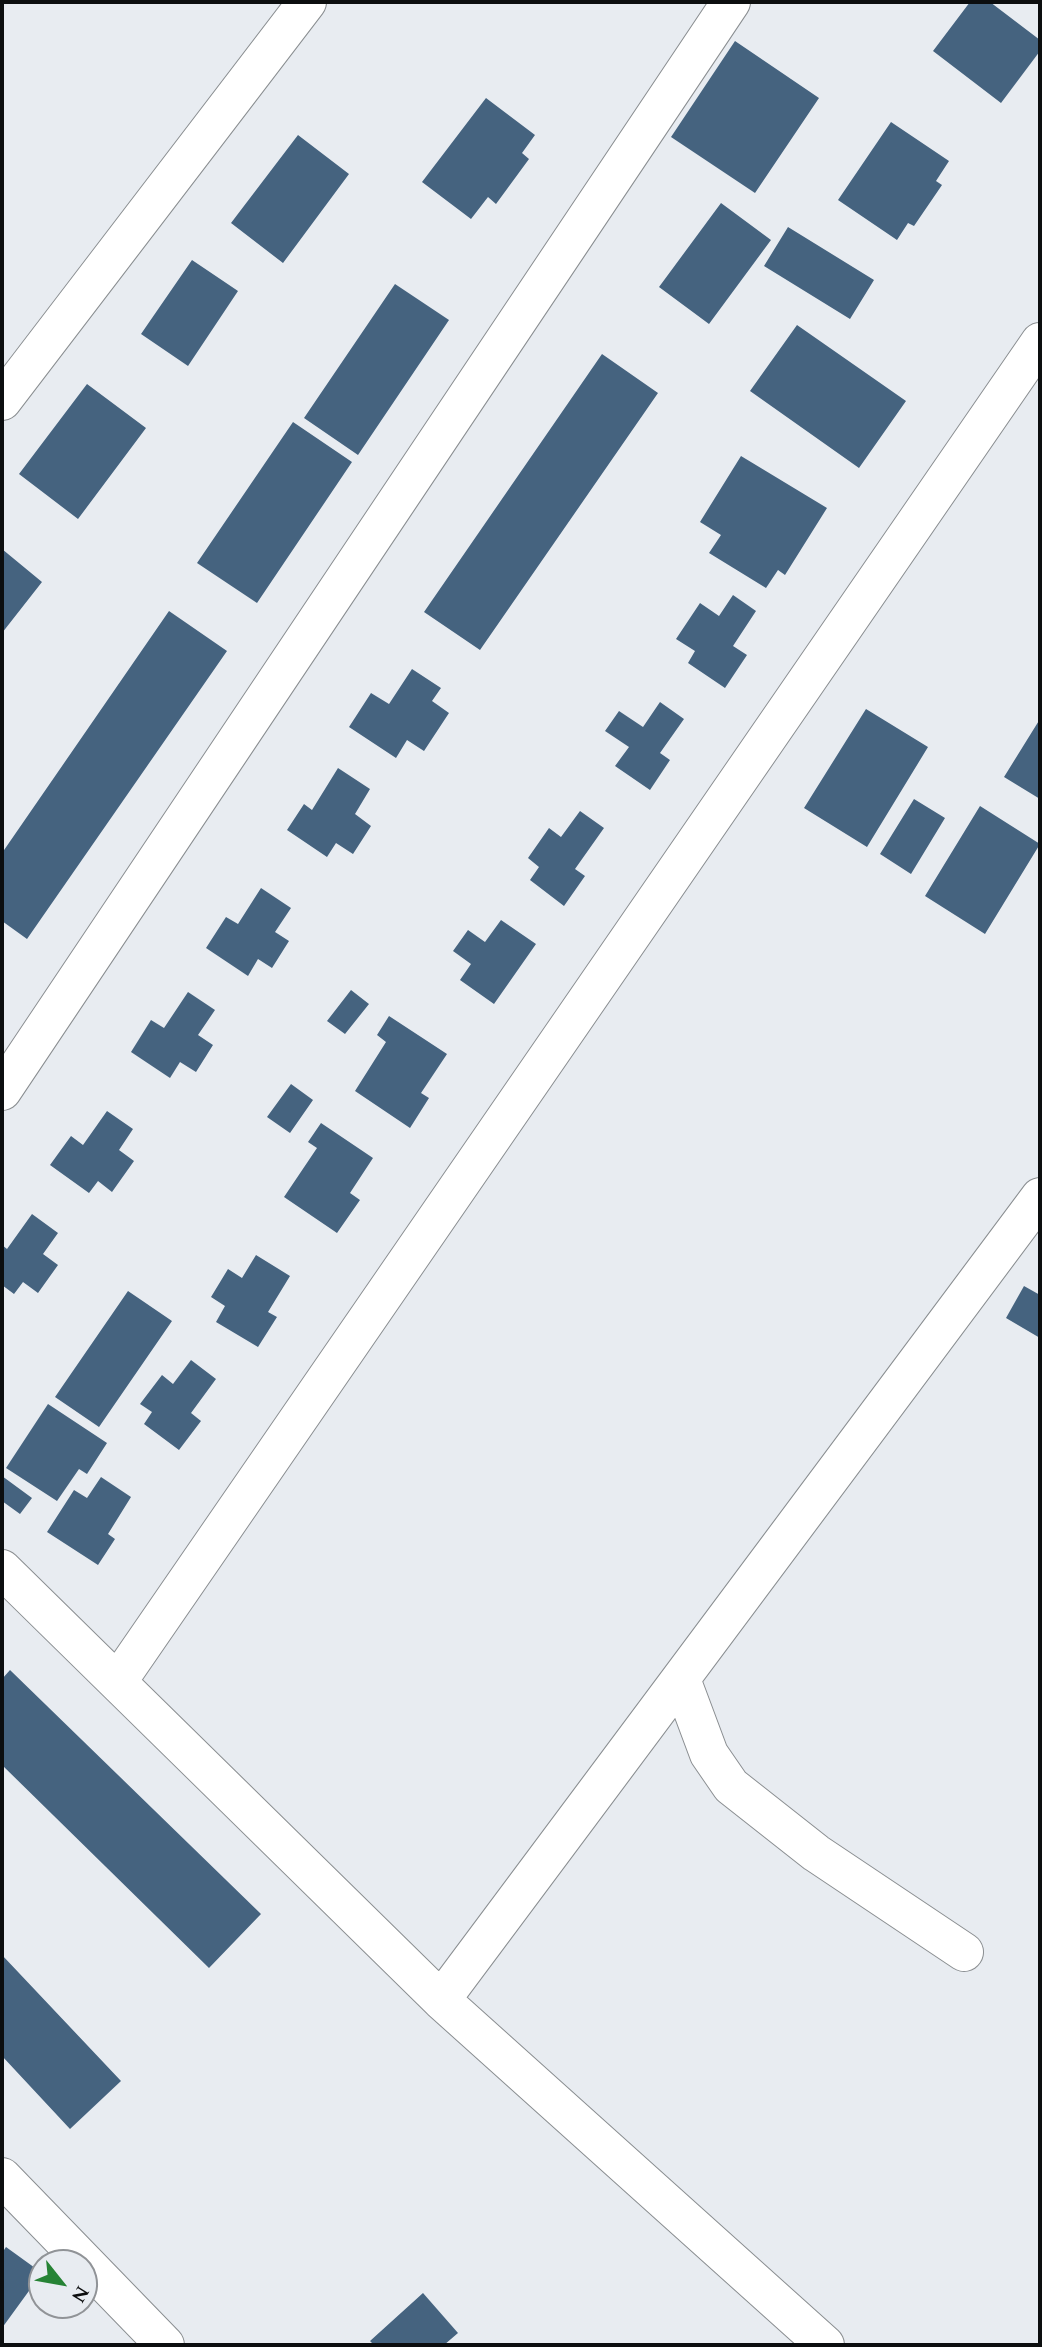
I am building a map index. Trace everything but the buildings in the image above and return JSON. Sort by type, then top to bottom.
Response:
[{"type":"street","points":[[2,401],[307,2]]},
{"type":"street","points":[[2,1091],[731,2]]},
{"type":"street","points":[[118,1681],[1040,342]]},
{"type":"street","points":[[441,2000],[1040,1197]]},
{"type":"street","points":[[2,1569],[441,2000],[825,2345]]},
{"type":"street","points":[[681,1679],[709,1754],[731,1786],[816,1853],[964,1952]]},
{"type":"street","points":[[2,2177],[165,2345]]}]
